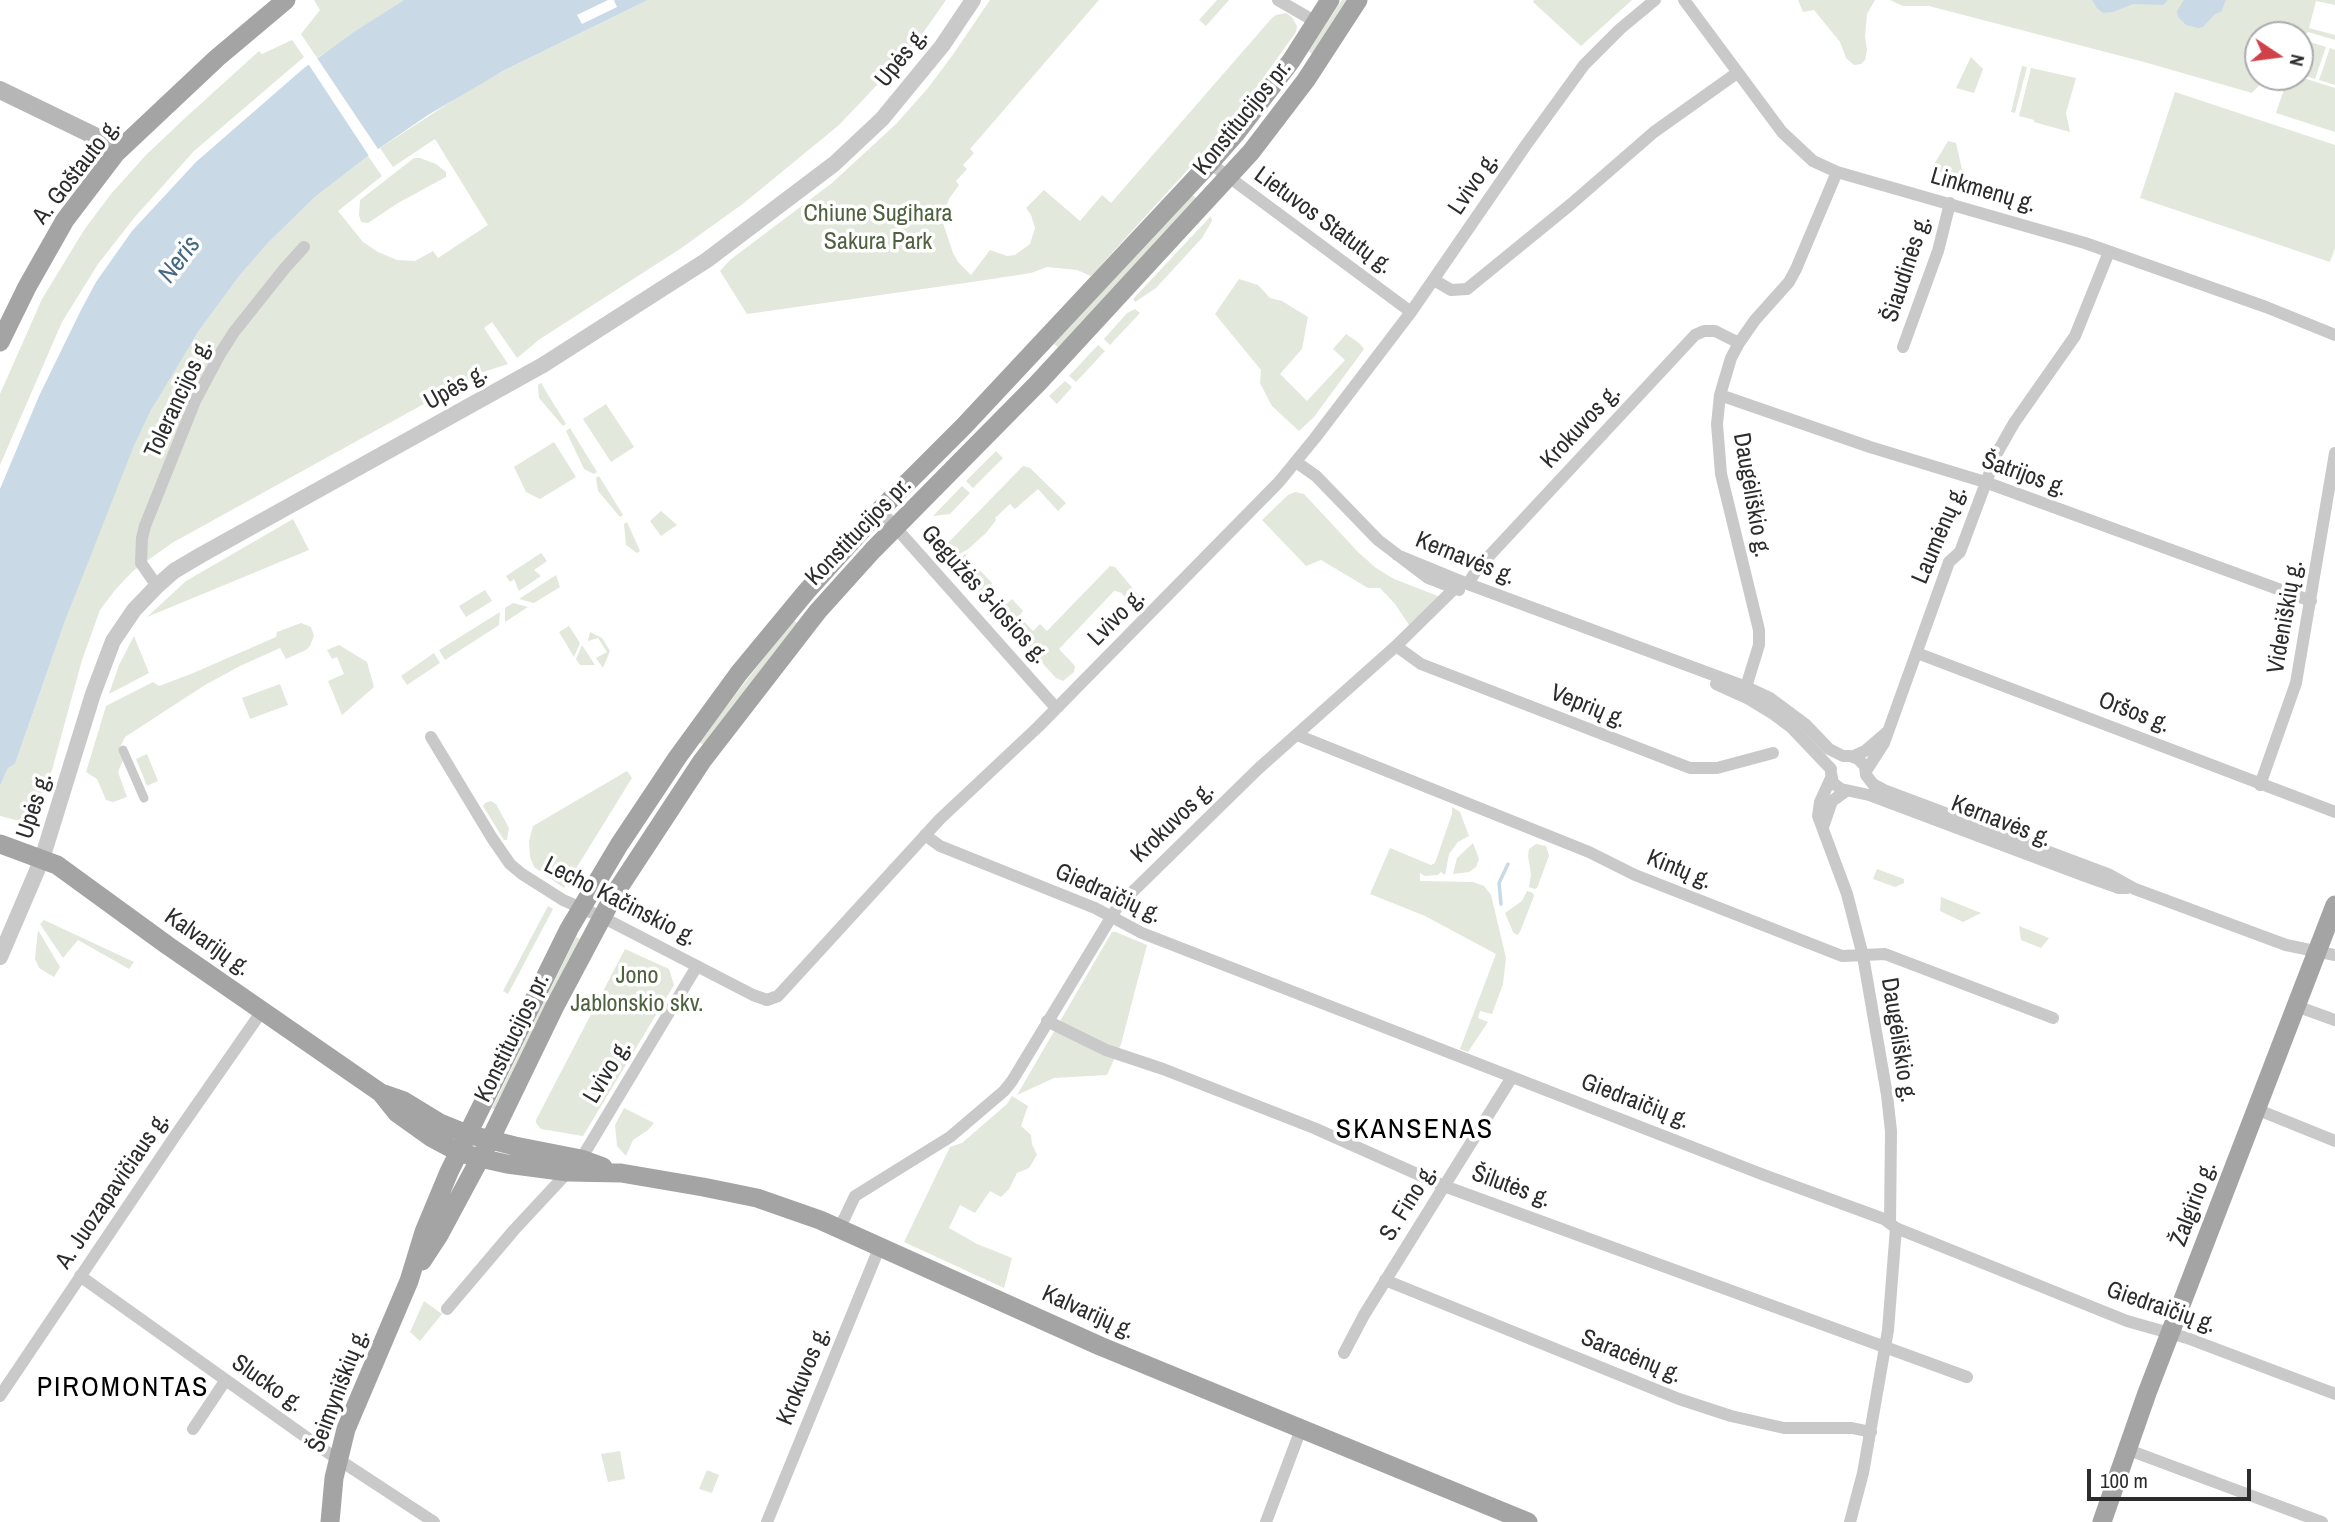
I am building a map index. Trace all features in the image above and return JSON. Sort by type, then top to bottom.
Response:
[{"type":"main road","name":"Konstitucijos pr.","points":[[463,1143],[581,908],[677,758],[739,673],[806,592],[880,510],[964,426],[1210,163],[1276,81],[1330,0]]},
{"type":"main road","name":"Konstitucijos pr.","points":[[480,1158],[602,917],[669,810],[736,716],[809,621],[896,527],[1038,383],[1229,178],[1306,80],[1358,0]]},
{"type":"main road","name":"A. Goštauto g.","points":[[0,342],[65,219],[116,153],[279,2]]},
{"type":"main road","points":[[0,90],[99,138],[116,153]]},
{"type":"main road","name":"Kalvarijų g.","points":[[0,844],[57,865],[167,945],[381,1093],[397,1113],[432,1138],[463,1143],[490,1140],[574,1165],[703,1186],[757,1198],[880,1246],[1100,1346],[1528,1522]]},
{"type":"main road","name":"Žalgirio g.","points":[[2102,1522],[2126,1449],[2295,1006],[2326,953],[2335,905]]},
{"type":"main road","name":"Kalvarijų g.","points":[[463,1143],[480,1158],[507,1164],[574,1165]]},
{"type":"main road","name":"Šeimyniškių g.","points":[[330,1522],[332,1487],[346,1429],[409,1281],[424,1232],[463,1143]]},
{"type":"main road","name":"Šeimyniškių g.","points":[[409,1281],[439,1236],[480,1158]]},
{"type":"street","name":"Upės g.","points":[[0,957],[42,859],[93,694],[113,641],[134,610],[156,586],[174,571],[201,555],[503,388],[627,313],[707,260],[834,164],[882,119],[942,46],[972,0]]},
{"type":"street","points":[[1278,0],[1316,22]]},
{"type":"street","name":"Lvivo g.","points":[[447,1309],[574,1165],[696,966],[761,999],[773,999],[784,990],[925,835],[1260,503],[1296,462],[1411,312],[1584,65],[1620,29],[1655,0]]},
{"type":"street","name":"Linkmenų g.","points":[[1684,0],[1782,132],[1813,161],[1837,172],[2109,251],[2266,307],[2335,335]]},
{"type":"street","points":[[1434,280],[1451,290],[1467,289],[1654,132],[1737,73]]},
{"type":"street","name":"Lietuvos Statutų g.","points":[[1210,163],[1411,312]]},
{"type":"street","name":"Daugėliškio g.","points":[[1746,687],[1757,653],[1759,630],[1721,474],[1717,424],[1720,395],[1731,358],[1740,343],[1755,320],[1789,282],[1796,269],[1837,172]]},
{"type":"street","name":"Šiaudinės g.","points":[[1903,347],[1938,251],[1950,203]]},
{"type":"street","name":"Tolerancijos g.","points":[[156,586],[141,563],[142,538],[195,401],[234,332],[304,247]]},
{"type":"street","name":"Laumėnų g.","points":[[1866,773],[1884,743],[1949,562],[1960,552],[1985,482],[2014,424],[2076,336],[2109,251]]},
{"type":"street","name":"Krokuvos g.","points":[[1468,584],[1476,569],[1695,335],[1704,331],[1715,331],[1740,343]]},
{"type":"street","name":"Šatrijos g.","points":[[1720,395],[1870,447],[1985,482],[2311,601]]},
{"type":"street","name":"Videniškių g.","points":[[2260,785],[2297,682],[2335,453]]},
{"type":"street","points":[[1296,462],[1316,476],[1378,540],[1397,555]]},
{"type":"street","name":"Gegužės 3-iosios g.","points":[[880,510],[1056,708]]},
{"type":"street","name":"Kernavės g.","points":[[1397,555],[1746,687],[1782,705],[1805,724],[1826,747],[1862,762],[1873,783],[1884,790],[2108,874],[2135,889],[2286,945],[2326,953]]},
{"type":"street","name":"Kernavės g.","points":[[1397,555],[1428,579],[1723,686],[1749,699],[1792,728],[1831,773],[1837,787],[2082,876],[2119,888],[2135,889]]},
{"type":"street","name":"Krokuvos g.","points":[[837,1228],[855,1196],[950,1137],[1004,1091],[1118,906],[1258,769],[1396,646],[1455,588]]},
{"type":"street","name":"Veprių g.","points":[[1396,646],[1421,664],[1690,768],[1717,768],[1773,753]]},
{"type":"street","name":"Oršos g.","points":[[1917,653],[2335,812]]},
{"type":"street","points":[[1831,773],[1836,761],[1865,751],[1887,732]]},
{"type":"street","name":"Kintų g.","points":[[1297,735],[1589,852],[1635,875],[1842,956],[1885,954],[2053,1018]]},
{"type":"street","name":"Lecho Kačinskio g.","points":[[432,737],[510,864],[532,882],[696,966]]},
{"type":"street","points":[[123,750],[144,798]]},
{"type":"street","name":"Daugėliškio g.","points":[[1831,773],[1818,808],[1818,816],[1847,894],[1863,956],[1891,1130],[1893,1225],[1885,1349],[1863,1473],[1850,1522]]},
{"type":"street","points":[[1823,827],[1832,801],[1862,785],[1866,773]]},
{"type":"street","name":"Giedraičių g.","points":[[925,835],[940,846],[1095,908],[1142,933],[1893,1225],[2127,1321],[2170,1333],[2335,1394]]},
{"type":"street","points":[[2295,1006],[2335,1020]]},
{"type":"street","name":"A. Juozapavičiaus g.","points":[[0,1396],[262,1011]]},
{"type":"street","name":"Šilutės g.","points":[[1047,1021],[1106,1050],[1163,1069],[1314,1128],[1444,1186],[1967,1377]]},
{"type":"street","name":"S. Fino g.","points":[[1344,1353],[1385,1280],[1512,1077]]},
{"type":"street","points":[[2256,1110],[2335,1141]]},
{"type":"street","name":"Krokuvos g.","points":[[767,1522],[880,1246]]},
{"type":"street","name":"Slucko g.","points":[[80,1276],[225,1381],[434,1522]]},
{"type":"street","name":"Saracėnų g.","points":[[1385,1280],[1679,1399],[1731,1416],[1784,1428],[1852,1427],[1871,1432]]},
{"type":"street","points":[[193,1429],[225,1381]]},
{"type":"street","points":[[1266,1522],[1301,1429]]},
{"type":"street","points":[[2126,1449],[2322,1522]]},
{"type":"green space","points":[[314,0],[404,0],[317,58],[301,34],[320,10]]},
{"type":"green space","points":[[648,0],[946,0],[918,40],[839,125],[744,203],[680,249],[540,339],[517,358],[492,322],[484,328],[508,364],[480,373],[172,543],[133,571],[100,610],[82,660],[52,770],[32,820],[27,823],[0,816],[0,786],[8,768],[15,764],[65,621],[124,466],[173,371],[240,275],[315,197],[368,156],[382,176],[338,211],[363,242],[378,252],[397,260],[415,261],[433,251],[438,258],[488,225],[435,139],[393,167],[380,148],[481,82]]},
{"type":"green space","name":"Chiune Sugihara Sakura Park","points":[[990,0],[1099,0],[970,149],[974,153],[963,165],[967,169],[956,181],[959,185],[949,199],[943,223],[953,253],[971,275],[990,250],[1007,256],[1015,255],[1030,244],[1035,228],[1026,208],[1044,190],[1080,221],[1102,195],[1111,203],[1271,19],[1286,13],[1297,26],[1296,32],[1233,120],[1091,276],[1077,270],[1047,267],[1031,273],[747,314],[720,271],[730,260],[832,183],[896,124],[928,88]]},
{"type":"green space","points":[[1217,0],[1229,0],[1206,26],[1199,20]]},
{"type":"green space","points":[[1342,0],[1348,0],[1312,54],[1308,51]]},
{"type":"green space","points":[[1632,0],[1581,46],[1533,2]]},
{"type":"green space","points":[[1798,0],[1875,0],[1867,14],[1865,60],[1854,65],[1846,58],[1840,42],[1814,10],[1803,12]]},
{"type":"green space","points":[[1890,0],[2335,0],[2335,5],[2316,1],[2311,21],[2244,21],[2244,91],[1929,6],[1903,6]]},
{"type":"green space","points":[[2314,29],[2335,35],[2335,40],[2314,34]]},
{"type":"green space","points":[[292,40],[304,57],[194,151],[134,218],[98,264],[62,322],[0,465],[0,394],[42,299],[84,230],[111,194],[146,155],[184,119],[259,51],[262,54]]},
{"type":"green space","points":[[2314,43],[2326,47],[2314,79]]},
{"type":"green space","points":[[2330,48],[2335,50],[2335,85],[2319,80]]},
{"type":"green space","points":[[1971,57],[1983,69],[1974,93],[1956,88]]},
{"type":"green space","points":[[2022,66],[2027,67],[2015,113],[2011,112]]},
{"type":"green space","points":[[2031,68],[2076,78],[2066,113],[2070,132],[2019,116]]},
{"type":"green space","points":[[2314,81],[2335,88],[2335,132],[2276,113],[2283,91],[2314,91]]},
{"type":"green space","points":[[2175,92],[2335,145],[2335,248],[2330,262],[2140,198]]},
{"type":"green space","points":[[1948,141],[1956,143],[1963,174],[1930,171]]},
{"type":"green space","points":[[414,158],[436,164],[446,172],[446,177],[368,223],[361,222],[360,200]]},
{"type":"green space","points":[[1192,194],[1196,198],[1058,347],[1054,344]]},
{"type":"green space","points":[[1211,216],[1212,221],[1202,238],[1156,288],[1135,302],[1133,299]]},
{"type":"green space","points":[[1239,279],[1258,285],[1270,298],[1282,301],[1308,317],[1302,349],[1280,374],[1307,401],[1345,360],[1333,349],[1346,334],[1364,349],[1314,417],[1299,431],[1272,406],[1260,383],[1261,370],[1215,314]]},
{"type":"green space","points":[[1135,309],[1140,313],[1110,345],[1104,339],[1127,313]]},
{"type":"green space","points":[[1098,345],[1105,351],[1076,382],[1069,376]]},
{"type":"green space","points":[[1065,381],[1072,387],[1057,404],[1049,396]]},
{"type":"green space","points":[[541,383],[566,424],[563,426],[539,398],[538,385]]},
{"type":"green space","points":[[606,404],[634,447],[611,462],[583,419]]},
{"type":"green space","points":[[570,428],[597,472],[594,474],[584,469],[566,431]]},
{"type":"green space","points":[[554,442],[576,477],[540,499],[526,492],[514,467]]},
{"type":"green space","points":[[996,451],[1003,458],[973,488],[966,481]]},
{"type":"green space","points":[[1023,466],[1030,468],[1066,503],[1058,511],[1038,489],[1015,509],[1010,504],[995,518],[986,533],[967,550],[949,559],[942,549]]},
{"type":"green space","points":[[599,476],[623,515],[620,517],[598,491],[596,478]]},
{"type":"green space","points":[[962,486],[970,493],[950,514],[933,516]]},
{"type":"green space","points":[[1295,492],[1304,494],[1376,568],[1394,579],[1438,596],[1436,600],[1409,625],[1380,588],[1368,588],[1321,560],[1306,566],[1262,520],[1288,495]]},
{"type":"green space","points":[[661,511],[677,525],[661,536],[650,521]]},
{"type":"green space","points":[[293,519],[309,550],[147,617],[186,581]]},
{"type":"green space","points":[[627,522],[640,551],[637,553],[626,545],[624,524]]},
{"type":"green space","points":[[541,553],[547,561],[534,570],[541,576],[519,591],[514,579],[510,582],[506,576]]},
{"type":"green space","points":[[965,554],[992,583],[987,602],[953,564]]},
{"type":"green space","points":[[1110,566],[1115,567],[1144,602],[1137,608],[1120,592],[1114,591],[1059,649],[1075,666],[1074,672],[1063,681],[1056,678],[990,606],[993,601],[1001,609],[1012,599],[1023,611],[1019,616],[1033,631],[1040,624],[1047,631]]},
{"type":"green space","points":[[556,575],[560,587],[534,603],[519,599]]},
{"type":"green space","points":[[485,590],[492,601],[466,617],[459,606]]},
{"type":"green space","points":[[513,603],[528,607],[505,622],[505,608]]},
{"type":"green space","points":[[500,612],[499,625],[445,660],[439,650]]},
{"type":"green space","points":[[793,620],[797,623],[703,745],[699,742]]},
{"type":"green space","points":[[301,623],[311,627],[314,636],[306,650],[286,659],[280,648],[240,666],[205,685],[125,737],[119,749],[123,760],[118,772],[127,797],[113,802],[106,800],[97,779],[86,772],[106,706],[153,682],[159,686],[191,674],[276,637],[277,632]]},
{"type":"green space","points":[[569,626],[580,643],[574,657],[559,632]]},
{"type":"green space","points":[[590,632],[602,638],[610,651],[603,668],[596,658],[607,652],[598,638],[588,641],[587,644]]},
{"type":"green space","points":[[134,636],[149,673],[109,694],[119,665]]},
{"type":"green space","points":[[339,645],[367,662],[374,687],[342,715],[328,681],[344,674],[337,657],[332,659],[327,650]]},
{"type":"green space","points":[[582,645],[595,665],[580,665],[576,659]]},
{"type":"green space","points":[[434,653],[440,663],[407,685],[401,676]]},
{"type":"green space","points":[[280,684],[288,705],[250,719],[242,698]]},
{"type":"green space","points":[[147,754],[158,781],[147,786],[136,759]]},
{"type":"green space","points":[[627,771],[632,778],[564,888],[534,867],[529,841],[533,826]]},
{"type":"green space","points":[[491,801],[496,804],[509,828],[507,840],[504,840],[483,806]]},
{"type":"green space","points":[[1452,807],[1460,812],[1469,836],[1458,842],[1449,854],[1445,875],[1441,872],[1438,875],[1425,876],[1420,873],[1420,881],[1473,882],[1484,886],[1491,895],[1506,958],[1503,984],[1492,1014],[1480,1011],[1478,1018],[1488,1022],[1468,1052],[1460,1049],[1496,954],[1425,916],[1370,894],[1390,848],[1431,865],[1435,863]]},
{"type":"green space","points":[[1473,843],[1479,859],[1476,867],[1469,872],[1453,874],[1457,858]]},
{"type":"green space","points":[[1536,844],[1546,846],[1549,856],[1535,889],[1529,887],[1531,875],[1528,856],[1529,849]]},
{"type":"green space","points":[[1877,869],[1904,879],[1904,883],[1895,887],[1873,879]]},
{"type":"green space","points":[[1527,891],[1534,896],[1517,935],[1505,913],[1522,901]]},
{"type":"green space","points":[[1941,897],[1981,913],[1963,922],[1940,911]]},
{"type":"green space","points":[[548,906],[553,909],[508,994],[503,991]]},
{"type":"green space","points":[[44,920],[134,962],[129,969],[78,940],[63,958],[40,924]]},
{"type":"green space","points":[[2019,926],[2049,938],[2041,948],[2021,940]]},
{"type":"green space","points":[[38,930],[60,967],[54,977],[39,968],[35,959]]},
{"type":"green space","points":[[1112,932],[1147,945],[1121,1044],[1107,1075],[1054,1078],[1017,1095]]},
{"type":"green space","points":[[576,937],[580,939],[496,1110],[492,1108]]},
{"type":"green space","name":"Jono Jablonskio skv.","points":[[625,949],[669,969],[674,985],[583,1136],[541,1129],[536,1120]]},
{"type":"green space","points":[[1012,1096],[1028,1106],[1021,1126],[1031,1135],[1037,1155],[1029,1168],[1017,1173],[1009,1189],[1001,1197],[990,1191],[975,1213],[960,1205],[949,1228],[977,1244],[1012,1258],[1004,1288],[904,1242],[950,1147],[962,1143],[1007,1104]]},
{"type":"green space","points":[[624,1108],[654,1123],[633,1140],[626,1156],[617,1146],[615,1125]]},
{"type":"green space","points":[[424,1301],[442,1314],[420,1341],[410,1332]]},
{"type":"green space","points":[[620,1451],[625,1479],[608,1482],[601,1454]]},
{"type":"green space","points":[[707,1470],[719,1475],[712,1493],[699,1489]]},
{"type":"water","name":"Neris","points":[[404,0],[648,0],[503,71],[428,115],[315,197],[240,275],[198,332],[151,410],[133,448],[65,621],[15,764],[8,768],[0,786],[0,489],[39,396],[81,310],[96,282],[132,231],[196,162],[304,68]]},
{"type":"water","points":[[2092,0],[2168,0],[2163,5],[2133,4],[2103,13]]},
{"type":"water","points":[[2184,0],[2226,0],[2221,12],[2198,28],[2186,25],[2178,17],[2177,11]]},
{"type":"pier","points":[[608,0],[614,0],[617,7],[582,24],[577,15]]},
{"type":"pier","points":[[315,55],[380,152],[371,159],[307,62]]},
{"type":"waterway","points":[[1501,904],[1499,883],[1508,864]]},
{"type":"district","name":"SKANSENAS","points":[[1415,1130]]},
{"type":"district","name":"PIROMONTAS","points":[[123,1388]]}]
